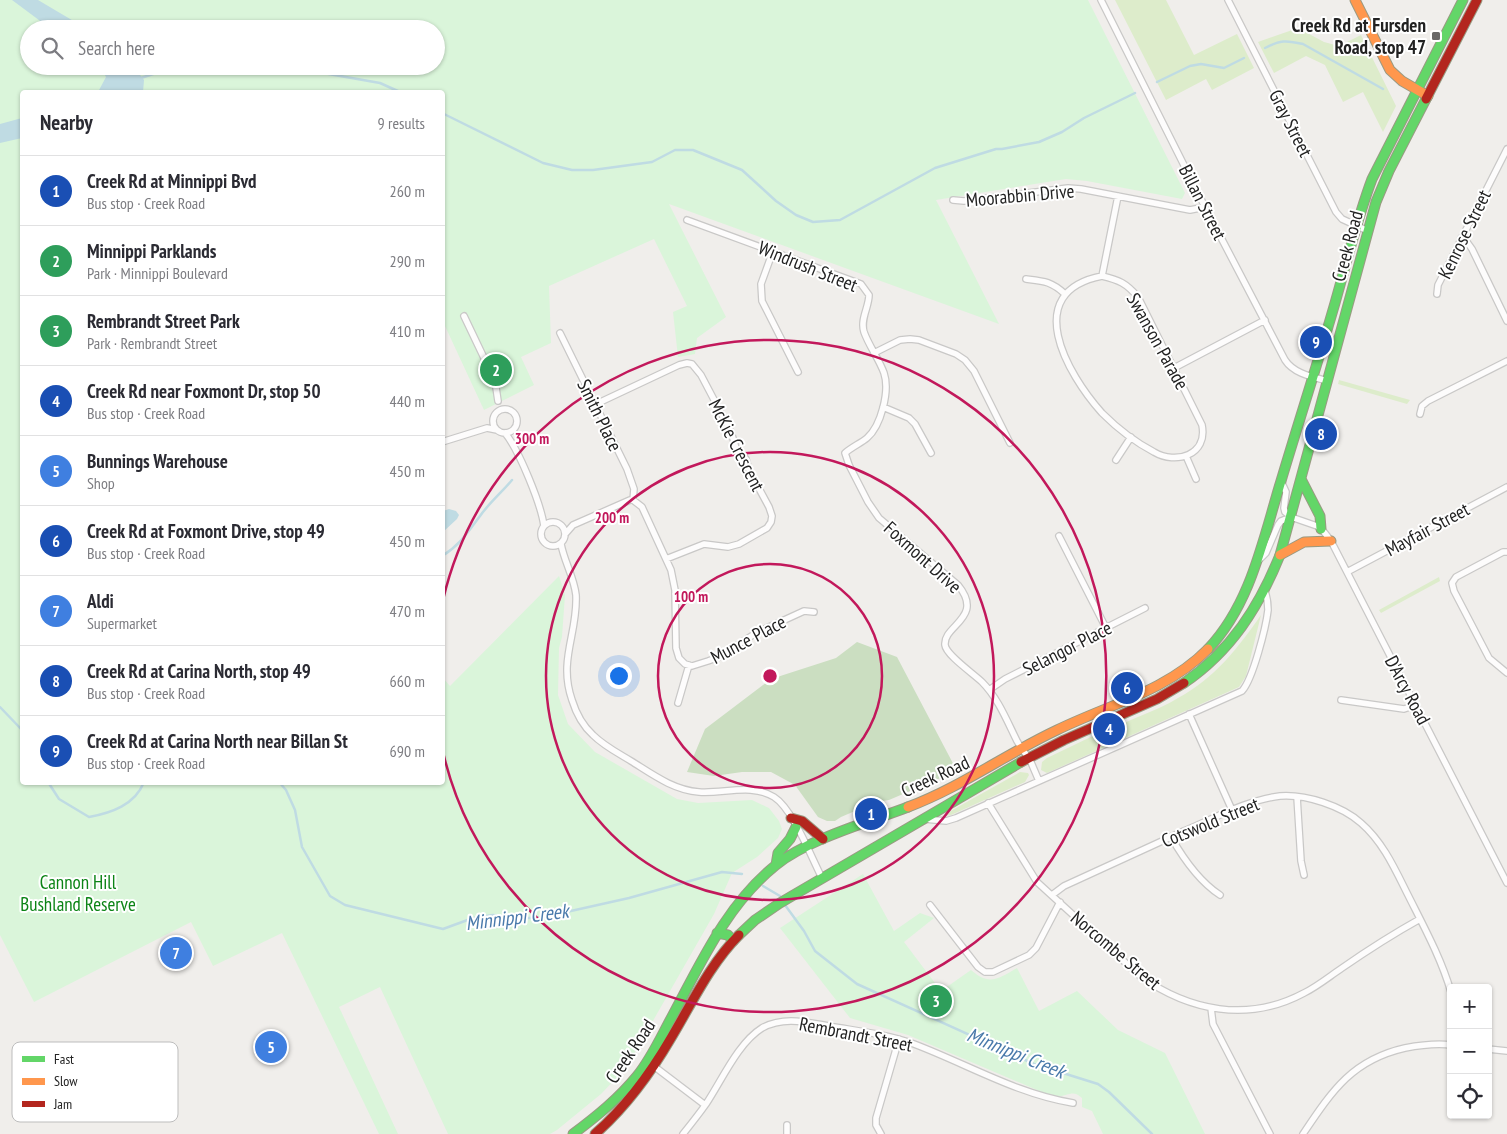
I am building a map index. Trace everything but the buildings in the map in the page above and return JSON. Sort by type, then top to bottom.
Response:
[{"type":"main road","points":[[1355,0],[1390,70],[1398,78],[1428,96]]},
{"type":"main road","name":"Creek Road","points":[[573,1134],[584,1131],[620,1097],[645,1065],[717,933],[746,894],[776,865],[823,839],[940,794],[1087,715],[1166,682],[1192,664],[1217,641],[1234,617],[1256,563],[1313,377],[1356,226],[1372,179],[1463,0]]},
{"type":"main road","name":"Creek Road","points":[[595,1134],[630,1101],[654,1067],[709,973],[733,941],[747,926],[765,912],[1067,738],[1157,699],[1186,683],[1212,663],[1235,638],[1252,615],[1280,555],[1368,230],[1385,181],[1477,0]]},
{"type":"main road","points":[[1301,479],[1320,516],[1321,529]]},
{"type":"main road","points":[[1280,555],[1304,542],[1331,541]]},
{"type":"main road","points":[[791,818],[802,821],[823,839]]},
{"type":"main road","points":[[776,865],[778,852],[790,839],[796,827]]},
{"type":"main road","points":[[717,933],[728,935],[733,941]]},
{"type":"street","name":"Billan Street","points":[[1101,0],[1205,207],[1288,364],[1298,371],[1328,381]]},
{"type":"street","name":"Gray Street","points":[[1228,0],[1336,212],[1342,219],[1368,230]]},
{"type":"street","name":"Kenrose Street","points":[[1437,294],[1438,285],[1507,149]]},
{"type":"street","name":"Moorabbin Drive","points":[[953,200],[1068,188],[1190,210],[1205,207]]},
{"type":"street","points":[[1118,196],[1102,276],[1088,278],[1065,294],[1058,307],[1055,320],[1057,335],[1063,353],[1091,400],[1115,425],[1155,453],[1175,458],[1186,456],[1196,479]]},
{"type":"street","name":"Windrush Street","points":[[687,220],[861,284],[869,295],[869,302],[863,319],[864,331],[874,352]]},
{"type":"street","points":[[1461,238],[1472,249],[1507,321]]},
{"type":"street","points":[[773,251],[761,284],[762,301],[798,372]]},
{"type":"street","name":"Swanson Parade","points":[[1102,276],[1118,280],[1128,286],[1138,297],[1202,425],[1204,432],[1202,443],[1186,456]]},
{"type":"street","points":[[1026,279],[1056,285],[1065,294]]},
{"type":"street","points":[[464,316],[495,381],[498,401]]},
{"type":"street","points":[[1174,368],[1265,320]]},
{"type":"street","name":"Smith Place","points":[[560,333],[626,469],[634,490],[633,500]]},
{"type":"street","points":[[874,352],[900,340],[910,339],[919,340],[956,354],[965,360],[974,372],[1010,442]]},
{"type":"street","name":"Foxmont Drive","points":[[874,352],[884,373],[886,396],[874,430],[867,438],[854,445],[845,453],[849,465],[868,502],[879,518],[958,585],[966,594],[966,613],[947,638],[945,645],[949,652],[989,690],[1021,749],[1029,759],[1039,781]]},
{"type":"street","points":[[1420,414],[1422,406],[1428,401],[1507,361]]},
{"type":"street","name":"McKie Crescent","points":[[594,405],[679,365],[692,364],[701,375],[731,432],[736,448],[746,459],[749,470],[769,507],[772,516],[767,528],[739,544],[728,547],[704,544],[666,559]]},
{"type":"street","points":[[883,407],[909,418],[915,424],[931,453]]},
{"type":"street","points":[[487,428],[496,412],[499,410],[511,410],[517,420],[513,443]]},
{"type":"street","points":[[492,420],[494,428],[497,430]]},
{"type":"street","points":[[445,441],[487,428],[504,433],[513,443],[542,513],[544,526],[541,537],[546,544],[553,547],[564,557]]},
{"type":"street","points":[[504,433],[515,428]]},
{"type":"street","points":[[1116,460],[1131,438]]},
{"type":"street","name":"Creek Road","points":[[1256,563],[1266,553],[1281,521],[1291,517],[1284,510],[1286,492],[1281,481]]},
{"type":"street","name":"Mayfair Street","points":[[1347,572],[1507,487]]},
{"type":"street","points":[[553,547],[564,541],[566,533],[573,525],[633,500]]},
{"type":"street","name":"Munce Place","points":[[633,500],[642,507],[671,570],[675,590],[676,648],[679,658],[685,664],[698,665],[719,657],[756,633],[804,611],[814,612]]},
{"type":"street","points":[[542,513],[551,522]]},
{"type":"street","name":"D'Arcy Road","points":[[1291,517],[1311,523],[1321,529],[1331,541],[1507,883]]},
{"type":"street","points":[[544,526],[551,522],[573,525]]},
{"type":"street","points":[[559,523],[566,533]]},
{"type":"street","points":[[1059,536],[1106,628]]},
{"type":"street","points":[[561,544],[576,595],[572,635],[567,655],[567,685],[580,719],[592,734],[608,747],[668,784],[698,792],[758,790],[778,800],[785,807],[822,878]]},
{"type":"street","points":[[1507,552],[1503,552],[1456,577],[1452,583],[1454,591],[1489,658],[1507,673]]},
{"type":"street","name":"Creek Road","points":[[924,820],[946,821],[956,818],[1235,695],[1245,688],[1251,674],[1268,611],[1265,590]]},
{"type":"street","name":"Selangor Place","points":[[989,690],[1145,608]]},
{"type":"street","points":[[678,703],[689,665]]},
{"type":"street","points":[[1341,700],[1404,709],[1416,705]]},
{"type":"street","points":[[1189,714],[1232,810]]},
{"type":"street","name":"Cotswold Street","points":[[1052,895],[1064,886],[1232,810],[1281,796],[1314,800],[1348,813],[1361,822],[1374,836],[1389,857],[1442,964],[1448,984]]},
{"type":"street","points":[[1297,798],[1300,861],[1304,875]]},
{"type":"street","name":"Norcombe Street","points":[[988,803],[1037,882],[1140,976],[1157,988],[1184,1001],[1211,1008],[1243,1010],[1261,1008],[1304,993],[1382,941],[1420,919]]},
{"type":"street","points":[[1171,838],[1177,849],[1208,887],[1220,895]]},
{"type":"street","points":[[930,905],[978,967],[985,972],[993,972],[1029,955],[1036,948],[1060,902]]},
{"type":"street","points":[[1211,1008],[1213,1024],[1270,1134]]},
{"type":"street","name":"Rembrandt Street","points":[[683,1134],[705,1106],[739,1051],[752,1036],[763,1028],[779,1022],[797,1021],[900,1039],[1014,1086],[1050,1099],[1073,1103]]},
{"type":"street","points":[[881,1134],[876,1125],[876,1118],[900,1039]]},
{"type":"street","points":[[1303,1134],[1328,1096],[1363,1064],[1388,1052],[1425,1044],[1447,1045]]},
{"type":"street","points":[[1492,1049],[1507,1051]]},
{"type":"street","points":[[654,1067],[705,1106]]},
{"type":"street","points":[[787,1125],[787,1134]]},
{"type":"green space","name":"Cannon Hill Bushland Reserve","points":[[0,0],[1088,0],[1185,193],[1182,199],[1087,181],[1066,179],[936,200],[999,324],[669,204],[726,317],[697,338],[695,354],[678,357],[673,312],[687,306],[654,239],[549,286],[551,343],[521,357],[534,385],[484,410],[445,326],[445,90],[20,90],[20,785],[445,785],[445,680],[450,686],[559,576],[565,595],[562,637],[559,648],[558,695],[568,724],[595,752],[677,799],[698,803],[752,800],[769,808],[779,821],[782,829],[778,838],[757,857],[732,873],[714,914],[626,1068],[601,1094],[550,1134],[448,1134],[380,987],[339,1007],[398,1134],[379,1134],[282,933],[213,966],[191,922],[34,1002],[0,935]]},
{"type":"green space","points":[[1115,0],[1166,0],[1194,55],[1237,34],[1254,68],[1212,90],[1206,79],[1166,100]]},
{"type":"green space","points":[[1298,28],[1324,42],[1339,46],[1361,35],[1396,106],[1383,132],[1363,92],[1343,102],[1325,65],[1306,56],[1274,73],[1258,42]]},
{"type":"green space","points":[[1339,380],[1410,400],[1407,404],[1338,384]]},
{"type":"green space","points":[[1439,577],[1440,581],[1381,613],[1379,610]]},
{"type":"green space","points":[[1261,615],[1246,676],[1239,687],[1047,773],[1041,770],[1042,762],[1047,758],[1099,733],[1109,733],[1122,724],[1164,705],[1191,690],[1225,661]]},
{"type":"green space","points":[[857,642],[897,657],[957,771],[889,800],[876,802],[835,821],[827,821],[818,817],[795,785],[771,772],[742,772],[714,776],[687,772],[705,729],[771,679],[836,658]]},
{"type":"green space","points":[[1020,772],[1028,773],[1029,775],[1025,782],[951,815],[940,817]]},
{"type":"green space","points":[[863,874],[894,931],[920,913],[934,918],[904,942],[941,991],[971,970],[983,978],[994,979],[1017,968],[1039,1011],[1077,991],[1118,1030],[1165,1053],[1205,1134],[1103,1134],[1092,1111],[1082,1107],[1082,1098],[1079,1095],[1058,1096],[1044,1093],[908,1035],[850,1018],[780,928]]},
{"type":"water","points":[[12,0],[38,0],[72,20],[39,20]]},
{"type":"water","points":[[105,75],[140,75],[144,80],[143,90],[99,90],[106,77]]},
{"type":"water","points":[[20,119],[20,138],[0,143],[0,124]]},
{"type":"water","points":[[449,509],[456,511],[459,515],[445,530],[445,510]]},
{"type":"waterway","points":[[1265,48],[1275,43],[1283,42],[1303,44],[1383,89]]},
{"type":"waterway","points":[[1157,82],[1190,66],[1201,64],[1224,68],[1244,58]]},
{"type":"waterway","points":[[141,78],[150,75]]},
{"type":"waterway","points":[[334,75],[380,83],[396,90]]},
{"type":"waterway","points":[[445,114],[543,163],[572,170],[593,170],[652,162],[675,150],[693,150],[742,170],[776,201],[796,215],[813,222],[840,220],[935,168],[996,149],[1039,142],[1062,132],[1084,118],[1135,93]]},
{"type":"waterway","points":[[445,554],[463,538],[487,507],[512,480]]},
{"type":"waterway","name":"Minnippi Creek","points":[[0,707],[20,728]]},
{"type":"waterway","name":"Minnippi Creek","points":[[50,785],[59,799],[89,817],[121,807],[135,797],[142,785]]},
{"type":"waterway","name":"Minnippi Creek","points":[[282,785],[295,810],[302,847],[330,896],[345,905],[443,929],[473,918],[493,915],[511,919],[544,917],[629,898],[722,872],[742,874]]},
{"type":"waterway","name":"Minnippi Creek","points":[[763,886],[780,896]]},
{"type":"waterway","name":"Minnippi Creek","points":[[785,905],[804,931],[815,951],[857,984],[1034,1064],[1098,1084],[1109,1092],[1152,1134]]},
{"type":"traffic: fast","points":[[1208,649],[1223,631],[1235,612],[1254,570],[1372,179],[1463,0]]},
{"type":"traffic: fast","points":[[1184,683],[1216,657],[1242,626],[1263,592],[1280,555],[1376,202],[1389,171],[1426,99]]},
{"type":"traffic: fast","points":[[1301,479],[1320,516],[1321,529]]},
{"type":"traffic: fast","points":[[739,935],[755,920],[780,903],[1021,762]]},
{"type":"traffic: fast","points":[[573,1134],[615,1100],[642,1070],[714,938],[742,899],[758,881],[776,865],[805,847],[839,832],[908,807]]},
{"type":"traffic: fast","points":[[776,865],[778,853],[790,839],[796,827]]},
{"type":"traffic: fast","points":[[717,933],[728,935],[733,941]]},
{"type":"traffic: slow","points":[[1355,0],[1390,70],[1402,81],[1428,96]]},
{"type":"traffic: slow","points":[[1280,555],[1304,542],[1331,541]]},
{"type":"traffic: slow","points":[[908,807],[946,790],[1057,730],[1156,686],[1192,664],[1208,649]]},
{"type":"traffic: jam","points":[[1426,99],[1477,0]]},
{"type":"traffic: jam","points":[[1021,762],[1064,740],[1157,699],[1184,683]]},
{"type":"traffic: jam","points":[[791,818],[802,821],[823,839]]},
{"type":"traffic: jam","points":[[595,1134],[628,1101],[646,1077],[710,971],[739,935]]},
{"type":"place","name":"Creek Rd at Fursden Road, stop 47","points":[[1436,36]]},
{"type":"place","name":"Creek Rd at Carina North near Billan St","points":[[1316,342]]},
{"type":"place","name":"Minnippi Parklands","points":[[496,370]]},
{"type":"place","name":"Creek Rd at Carina North, stop 49","points":[[1321,434]]},
{"type":"place","name":"Creek Rd at Foxmont Drive, stop 49","points":[[1127,688]]},
{"type":"place","name":"Creek Rd near Foxmont Dr, stop 50","points":[[1109,729]]},
{"type":"place","name":"Creek Rd at Minnippi Bvd","points":[[871,814]]},
{"type":"place","name":"Aldi","points":[[176,953]]},
{"type":"place","name":"Rembrandt Street Park","points":[[936,1001]]},
{"type":"place","name":"Bunnings Warehouse","points":[[271,1047]]}]
